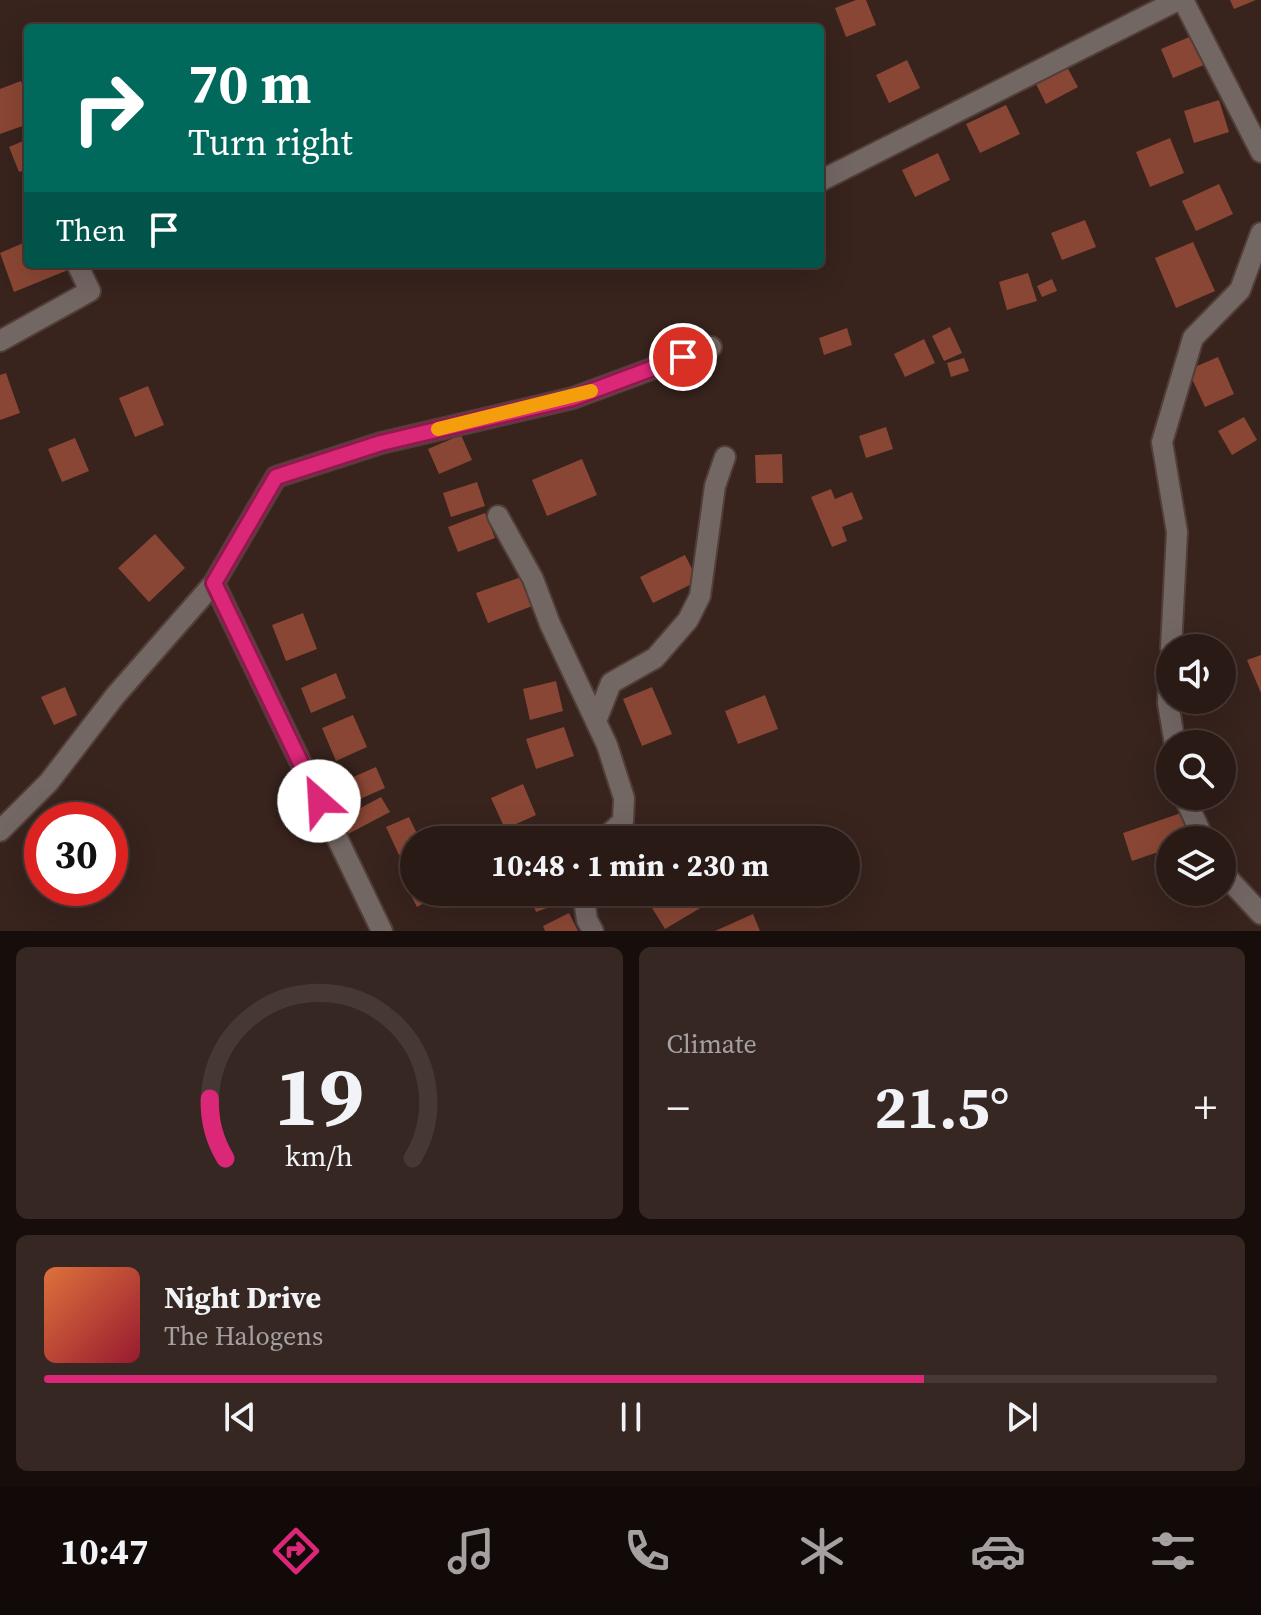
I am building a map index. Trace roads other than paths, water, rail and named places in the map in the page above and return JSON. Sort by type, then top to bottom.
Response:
[{"type":"street","points":[[824,179],[1180,0],[1261,152]]},
{"type":"street","points":[[1172,634],[1177,532],[1162,442],[1193,338],[1240,290],[1261,233]]},
{"type":"street","points":[[0,341],[90,291],[79,268]]},
{"type":"street","points":[[0,831],[49,782],[115,696],[214,583],[276,477],[381,443],[573,398],[711,347]]},
{"type":"street","points":[[596,721],[611,683],[655,658],[688,620],[700,596],[715,486],[725,457]]},
{"type":"street","points":[[498,516],[533,579],[550,624],[596,721],[624,798],[623,821],[618,826]]},
{"type":"street","points":[[214,583],[382,931]]},
{"type":"street","points":[[1236,887],[1261,914]]},
{"type":"street","points":[[585,906],[593,931]]}]
